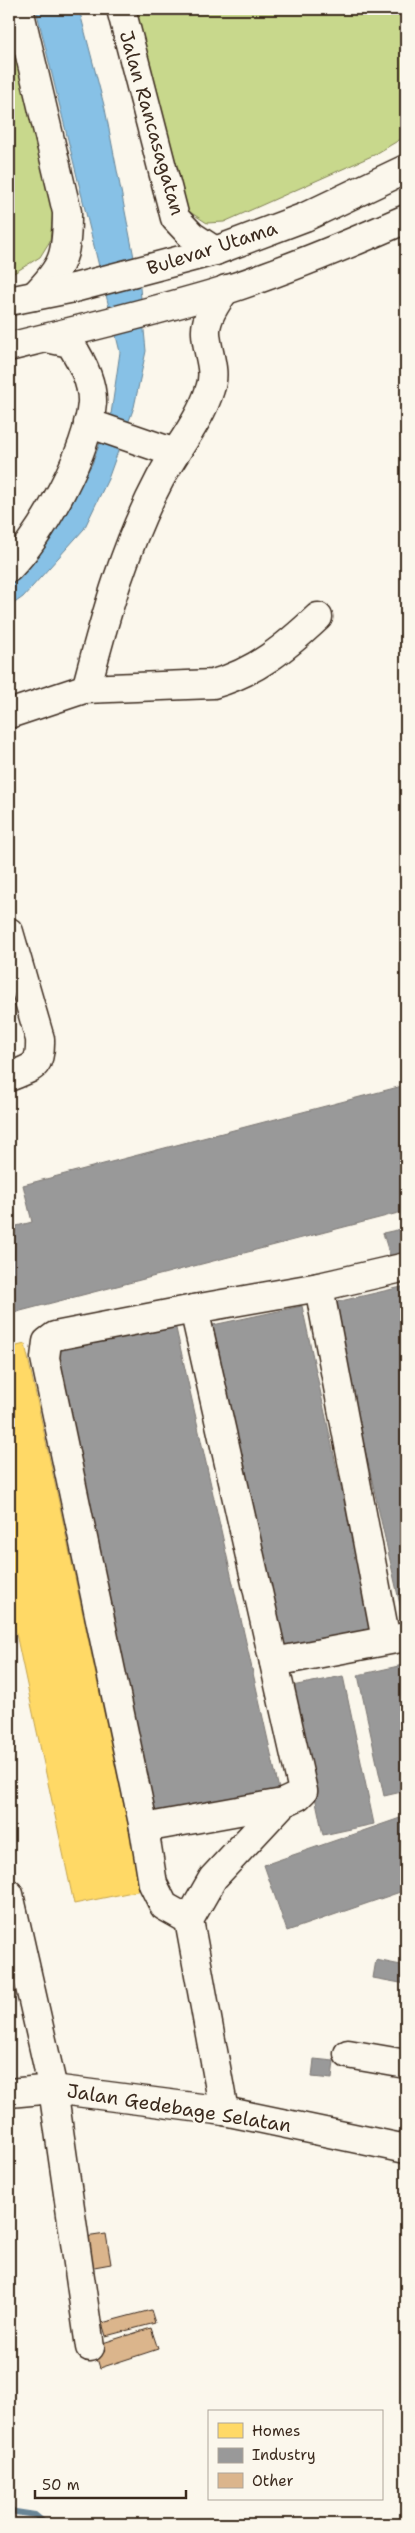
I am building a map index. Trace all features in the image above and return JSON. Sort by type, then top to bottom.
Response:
[{"type":"street","points":[[19,9],[67,212],[67,245],[54,276],[21,298]]},
{"type":"street","name":"Jalan Rancasagatan","points":[[120,9],[175,218],[192,236],[215,251]]},
{"type":"street","name":"Bulevar Utama","points":[[21,298],[74,288],[215,251],[305,216],[406,169]]},
{"type":"street","points":[[9,347],[85,330],[226,290],[324,254],[406,219]]},
{"type":"street","points":[[89,678],[118,576],[160,479],[210,390],[214,375],[206,332],[215,305],[226,290]]},
{"type":"street","points":[[9,568],[24,552],[46,518],[95,425],[92,401],[83,363],[70,343],[47,338]]},
{"type":"street","points":[[95,425],[175,453]]},
{"type":"street","points":[[9,714],[89,678],[213,684],[225,680],[281,651],[318,617]]},
{"type":"street","points":[[9,932],[40,1039],[39,1062],[9,1077]]},
{"type":"street","points":[[189,1920],[164,1906],[153,1884],[144,1828],[44,1358],[47,1342],[55,1336],[319,1287],[406,1267]]},
{"type":"street","points":[[274,1662],[396,1638],[319,1287]]},
{"type":"street","points":[[144,1828],[283,1803],[298,1796],[303,1791],[194,1309]]},
{"type":"street","points":[[224,2111],[189,1920],[213,1878],[283,1803]]},
{"type":"street","points":[[9,1894],[53,2089],[90,2347]]},
{"type":"street","points":[[348,2054],[406,2064]]},
{"type":"street","name":"Jalan Gedebage Selatan","points":[[9,2093],[53,2089],[224,2111],[406,2149]]},
{"type":"green space","points":[[131,9],[406,9],[406,136],[374,155],[224,222],[207,223],[182,207]]},
{"type":"green space","points":[[9,25],[54,202],[50,241],[40,257],[9,276]]},
{"type":"water","points":[[36,9],[79,9],[105,109],[140,288],[146,351],[134,407],[108,479],[84,529],[23,597],[9,607],[9,583],[39,552],[92,464],[111,414],[120,352]]},
{"type":"building: Homes","points":[[25,1344],[142,1890],[74,1904],[9,1601],[9,1348]]},
{"type":"building: Industry","points":[[406,1085],[406,1211],[9,1314],[9,1228],[32,1222],[23,1185]]},
{"type":"building: Industry","points":[[406,1228],[406,1263],[393,1266],[383,1233]]},
{"type":"building: Industry","points":[[406,1286],[406,1618],[403,1618],[332,1303]]},
{"type":"building: Industry","points":[[302,1306],[372,1632],[282,1650],[213,1325]]},
{"type":"building: Industry","points":[[175,1324],[280,1794],[154,1822],[49,1352]]},
{"type":"building: Industry","points":[[403,1665],[406,1680],[406,1791],[384,1796],[358,1675]]},
{"type":"building: Industry","points":[[343,1676],[374,1824],[323,1835],[292,1686]]},
{"type":"building: Industry","points":[[406,1816],[406,1890],[287,1931],[264,1865]]},
{"type":"building: Industry","points":[[376,1960],[406,1966],[406,1984],[373,1978]]},
{"type":"building: Industry","points":[[314,2059],[334,2061],[332,2079],[312,2077]]},
{"type":"building: Other","points":[[106,2234],[111,2264],[83,2269],[78,2238]]},
{"type":"building: Other","points":[[151,2310],[155,2323],[106,2336],[102,2323]]},
{"type":"building: Other","points":[[151,2328],[158,2349],[100,2368],[93,2346]]},
{"type":"waterway","points":[[9,2511],[35,2515],[46,2524]]}]
